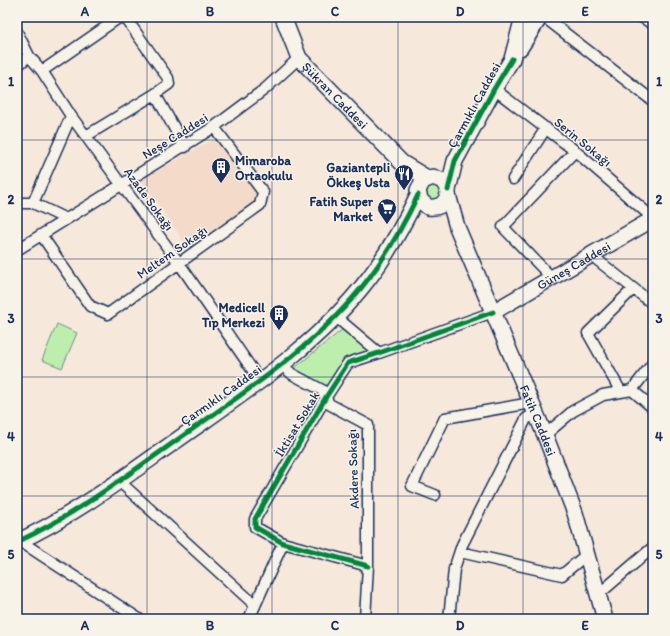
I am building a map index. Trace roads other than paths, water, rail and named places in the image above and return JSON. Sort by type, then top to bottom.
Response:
[{"type":"main road","name":"Şükran Caddesi","points":[[283,17],[300,58],[402,163]]},
{"type":"main road","name":"Çarmıklı Caddesi","points":[[455,161],[512,59],[523,17]]},
{"type":"main road","points":[[512,59],[540,17]]},
{"type":"main road","points":[[402,227],[418,193],[420,185],[455,161]]},
{"type":"main road","points":[[402,227],[430,207],[443,204],[448,192],[455,161]]},
{"type":"main road","points":[[402,163],[430,178],[443,181],[448,192]]},
{"type":"main road","points":[[402,163],[418,193],[420,200],[457,227]]},
{"type":"main road","name":"Fatih Caddesi","points":[[448,192],[457,227],[533,408],[575,513],[605,619]]},
{"type":"main road","name":"Güneş Caddesi","points":[[493,312],[653,219]]},
{"type":"main road","name":"Çarmıklı Caddesi","points":[[18,539],[104,492],[282,365],[336,317],[369,278],[402,227]]},
{"type":"street","points":[[42,71],[120,17]]},
{"type":"street","points":[[86,136],[169,84],[168,78],[125,17]]},
{"type":"street","points":[[544,17],[653,101]]},
{"type":"street","points":[[641,17],[653,24]]},
{"type":"street","name":"Azade Sokağı","points":[[17,32],[29,56],[42,71],[71,116],[179,263],[260,381]]},
{"type":"street","points":[[17,66],[29,56]]},
{"type":"street","name":"Neşe Caddesi","points":[[17,250],[42,236],[66,219],[214,127],[265,89],[300,58]]},
{"type":"street","name":"Serin Sokağı","points":[[494,89],[576,151],[653,219]]},
{"type":"street","points":[[155,94],[185,146]]},
{"type":"street","points":[[33,203],[71,116]]},
{"type":"street","name":"Meltem Sokağı","points":[[42,236],[90,306],[108,314],[260,205],[262,192],[214,127]]},
{"type":"street","points":[[513,179],[546,128]]},
{"type":"street","points":[[552,278],[503,227],[576,151]]},
{"type":"street","points":[[17,203],[33,203],[66,219]]},
{"type":"street","points":[[591,255],[653,304]]},
{"type":"street","points":[[621,392],[588,332],[633,289]]},
{"type":"street","name":"İktisat Sokak","points":[[368,566],[283,543],[255,527],[254,519],[326,397],[348,363],[493,312]]},
{"type":"street","points":[[336,317],[379,353]]},
{"type":"street","points":[[544,435],[573,411],[603,395],[632,390],[653,363]]},
{"type":"street","name":"Akdere Sokağı","points":[[282,365],[292,374],[322,390],[329,404],[368,425],[368,566],[365,619]]},
{"type":"street","points":[[632,390],[653,408]]},
{"type":"street","points":[[435,496],[412,486],[445,418],[533,408]]},
{"type":"street","points":[[449,619],[454,569],[460,552],[526,419],[533,408]]},
{"type":"street","points":[[119,481],[255,605]]},
{"type":"street","points":[[18,539],[139,619]]},
{"type":"street","points":[[249,619],[283,543]]},
{"type":"street","points":[[599,594],[650,549],[653,550]]},
{"type":"street","points":[[460,552],[562,575],[587,554]]},
{"type":"place","name":"Mimaroba Ortaokulu","points":[[221,184]]},
{"type":"place","name":"Gaziantepli Ökkeş Usta","points":[[404,191]]},
{"type":"place","name":"Fatih Super Market","points":[[387,225]]},
{"type":"place","name":"Medicell Tıp Merkezi","points":[[279,331]]}]
